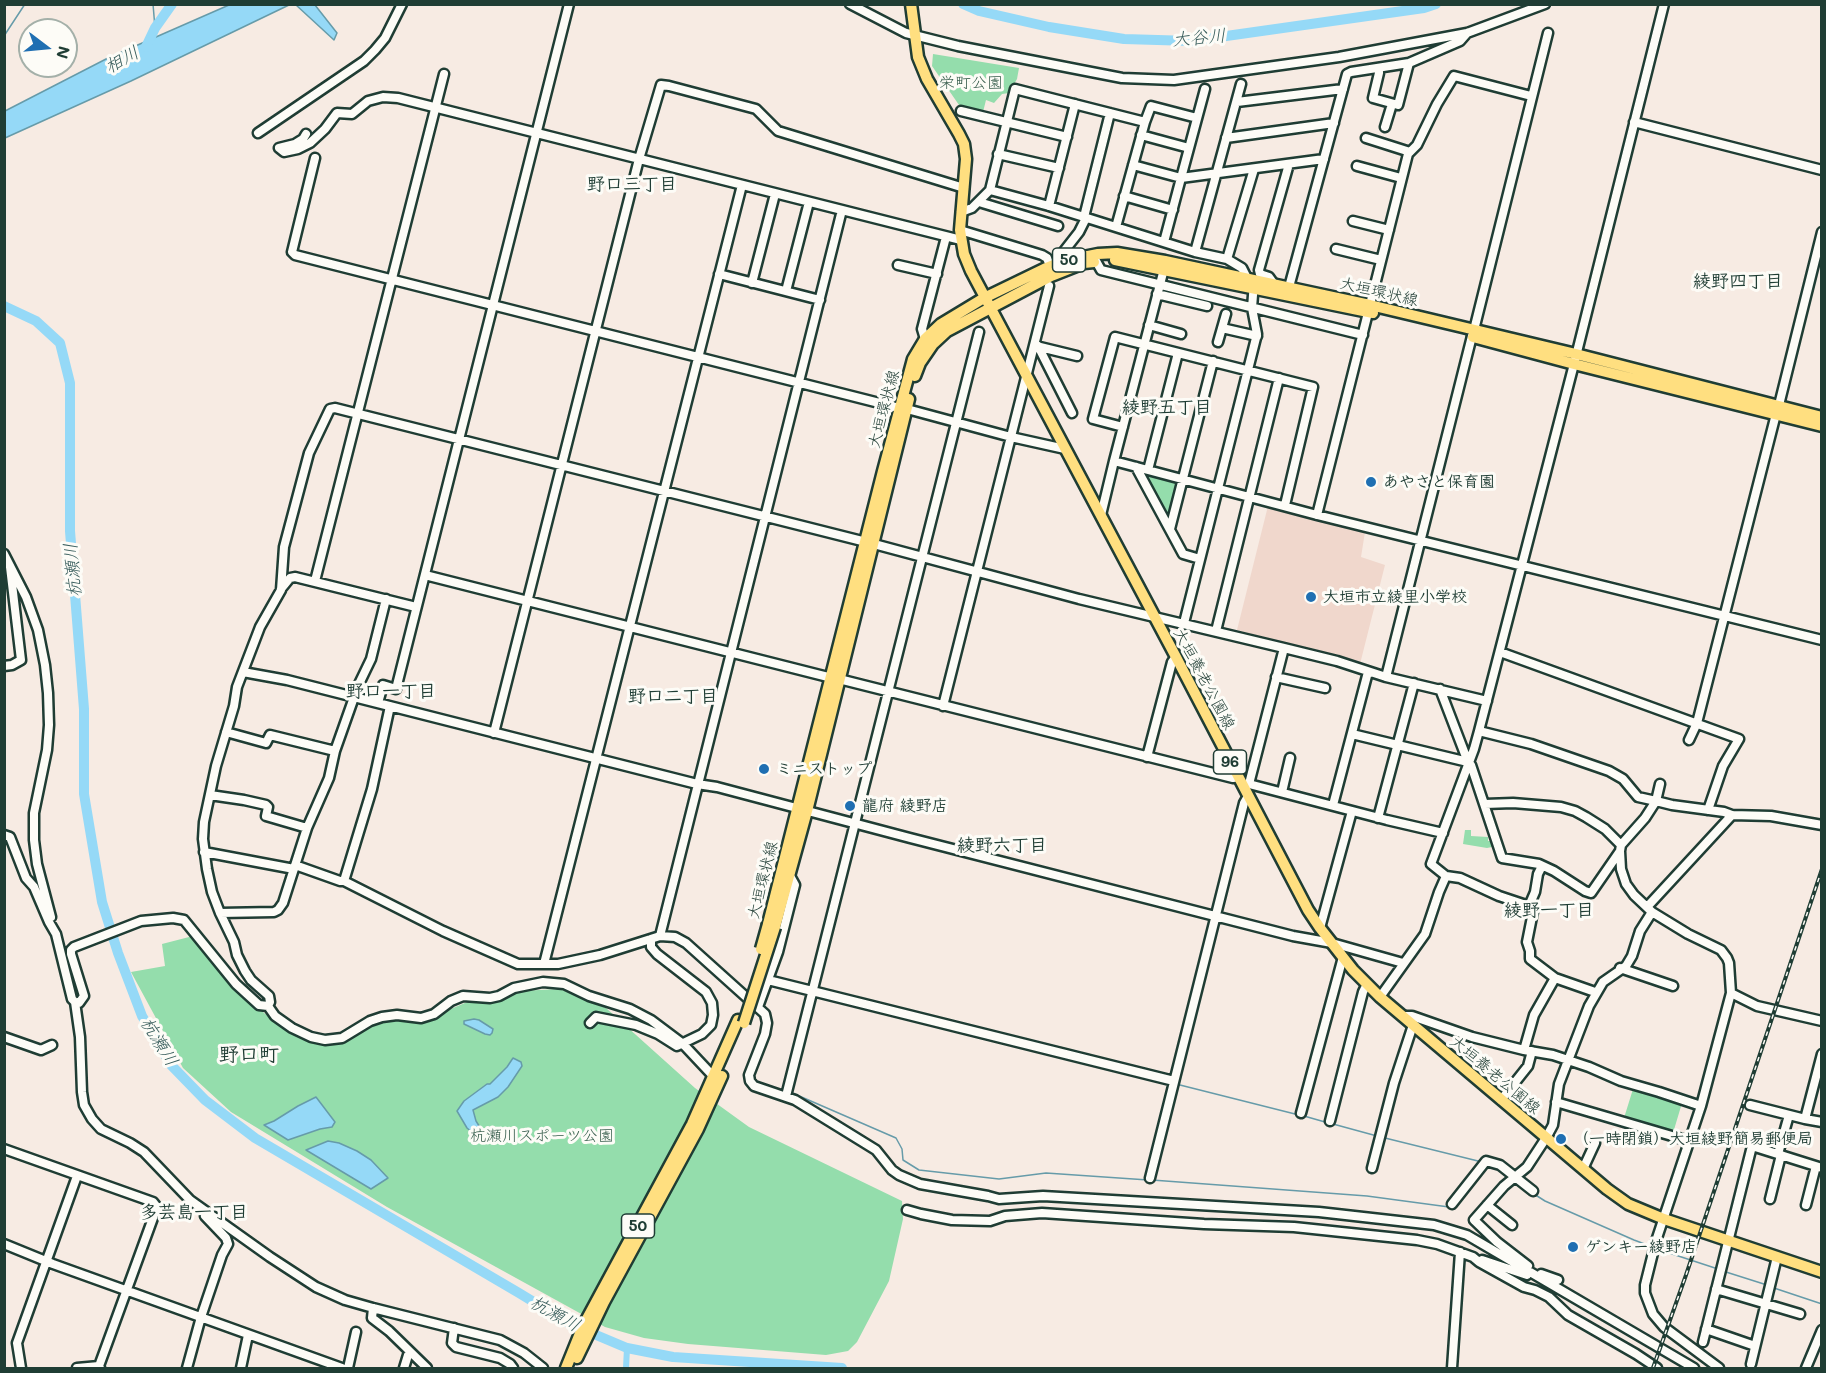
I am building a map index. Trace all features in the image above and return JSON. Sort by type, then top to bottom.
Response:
[{"type":"main road","name":"大垣養老公園線","points":[[911,4],[918,57],[927,79],[963,144],[966,159],[961,212],[964,254],[1026,378],[1245,786],[1308,910],[1320,928],[1380,997],[1583,1169],[1628,1204],[1664,1219],[1821,1272]]},
{"type":"main road","name":"大垣環状線","points":[[903,409],[920,363],[933,344],[947,332],[987,304],[1050,266],[1082,256],[1118,253],[1165,261],[1370,308]]},
{"type":"main road","name":"大垣環状線","points":[[772,926],[903,409],[913,359],[925,339],[940,324],[1084,263],[1117,260],[1289,287],[1575,359],[1675,388],[1821,417]]},
{"type":"main road","name":"大垣環状線","points":[[1777,410],[1821,426]]},
{"type":"main road","name":"大垣環状線","points":[[566,1368],[583,1326],[714,1083],[741,1022],[790,876],[802,809]]},
{"type":"main road","name":"大垣環状線","points":[[573,1368],[599,1311],[698,1129],[714,1083]]},
{"type":"street","points":[[258,133],[364,62],[385,38],[402,4]]},
{"type":"street","points":[[378,703],[383,686],[396,689],[569,4]]},
{"type":"street","points":[[850,4],[906,33],[914,33],[958,46],[1122,78],[1174,80],[1339,57],[1467,33],[1545,4]]},
{"type":"street","points":[[1596,992],[1555,978],[1530,959],[1527,942],[1533,912],[1529,906],[1499,896],[1460,878],[1446,876],[1431,864],[1479,731],[1664,4]]},
{"type":"street","points":[[1289,287],[1347,74],[1409,63],[1460,41],[1467,33]]},
{"type":"street","points":[[1386,677],[1548,33]]},
{"type":"street","points":[[1379,69],[1380,74],[1372,98],[1398,105],[1409,63]]},
{"type":"street","points":[[315,581],[444,74]]},
{"type":"street","points":[[1317,515],[1408,154],[1417,145],[1454,76],[1531,96]]},
{"type":"street","points":[[1195,252],[1241,84]]},
{"type":"street","points":[[494,733],[639,159],[661,86],[669,86],[756,109],[778,131],[964,188]]},
{"type":"street","points":[[961,212],[972,208],[990,190],[1015,89],[1145,122]]},
{"type":"street","points":[[1164,242],[1205,89]]},
{"type":"street","points":[[1237,102],[1343,89]]},
{"type":"street","points":[[306,134],[295,144],[279,148],[284,152],[310,143],[337,113],[352,114],[368,101],[383,97],[398,98],[946,237],[961,235],[1042,255],[1047,258],[1050,266]]},
{"type":"street","points":[[1049,206],[1075,104]]},
{"type":"street","points":[[1385,127],[1392,104]]},
{"type":"street","points":[[1116,227],[1151,106],[1197,118]]},
{"type":"street","points":[[961,111],[1067,136]]},
{"type":"street","points":[[1061,255],[1079,232],[1085,218],[1110,113]]},
{"type":"street","points":[[1634,122],[1821,170]]},
{"type":"street","points":[[1226,138],[1334,123]]},
{"type":"street","points":[[1141,135],[1189,148]]},
{"type":"street","points":[[1366,138],[1410,152]]},
{"type":"street","points":[[999,154],[1059,168]]},
{"type":"street","points":[[315,158],[292,252],[295,255],[1065,449]]},
{"type":"street","points":[[1133,165],[1181,178],[1324,159]]},
{"type":"street","points":[[1274,284],[1258,270],[1289,164]]},
{"type":"street","points":[[1357,166],[1401,178]]},
{"type":"street","points":[[1227,259],[1254,169]]},
{"type":"street","points":[[544,964],[742,185]]},
{"type":"street","points":[[990,190],[1195,252],[1227,259],[1242,268],[1252,282],[1252,308],[1257,324],[1257,336],[1200,559],[1179,622]]},
{"type":"street","points":[[752,282],[775,194]]},
{"type":"street","points":[[1124,196],[1173,210]]},
{"type":"street","points":[[786,291],[809,202]]},
{"type":"street","points":[[979,202],[1058,226]]},
{"type":"street","points":[[660,936],[842,210]]},
{"type":"street","points":[[1353,221],[1389,230]]},
{"type":"street","points":[[1689,740],[1697,723],[1725,616],[1821,232]]},
{"type":"street","points":[[925,339],[922,329],[946,237]]},
{"type":"street","points":[[1336,249],[1381,260]]},
{"type":"street","points":[[1096,261],[1101,270],[1363,335]]},
{"type":"street","points":[[898,265],[937,274]]},
{"type":"street","points":[[1101,515],[1164,269]]},
{"type":"street","points":[[719,274],[820,300]]},
{"type":"street","points":[[944,706],[1036,346],[1049,286]]},
{"type":"street","points":[[1157,294],[1207,306]]},
{"type":"street","points":[[1218,342],[1226,314]]},
{"type":"street","points":[[1149,325],[1181,334]]},
{"type":"street","points":[[1222,328],[1257,336]]},
{"type":"street","points":[[786,1096],[979,332]]},
{"type":"street","points":[[1123,427],[1093,419],[1115,337],[1313,387],[1285,505]]},
{"type":"street","points":[[1036,346],[1077,356]]},
{"type":"street","points":[[1036,346],[1072,413]]},
{"type":"street","points":[[1148,470],[1178,353]]},
{"type":"street","points":[[1170,529],[1213,361]]},
{"type":"street","points":[[1215,631],[1279,378]]},
{"type":"street","points":[[281,590],[287,536],[309,453],[330,409],[334,408],[869,543],[977,573],[1337,661],[1386,677],[1487,701]]},
{"type":"street","points":[[1114,461],[1317,515],[1821,640]]},
{"type":"street","points":[[1136,467],[1183,554],[1200,559]]},
{"type":"street","points":[[4,554],[26,597],[38,630],[45,665],[49,725],[47,750],[34,813],[34,840],[37,864],[53,928],[72,999],[75,1002],[80,1037],[84,1105],[101,1129],[144,1152],[226,1238],[228,1244],[222,1255],[201,1317],[187,1368]]},
{"type":"street","points":[[4,666],[21,660],[10,564]]},
{"type":"street","points":[[425,575],[1233,778],[1245,786],[1282,792],[1443,833]]},
{"type":"street","points":[[268,1006],[269,996],[251,980],[245,971],[220,913],[212,892],[202,838],[210,795],[237,687],[260,627],[281,590],[292,577],[416,607]]},
{"type":"street","points":[[220,913],[278,910],[283,903],[307,828],[328,778],[358,686],[371,659],[386,599]]},
{"type":"street","points":[[1164,635],[1168,626],[1179,622]]},
{"type":"street","points":[[1150,1178],[1244,803],[1245,786],[1284,648]]},
{"type":"street","points":[[1500,652],[1739,739],[1723,766],[1708,810]]},
{"type":"street","points":[[1147,757],[1172,662],[1176,657]]},
{"type":"street","points":[[243,672],[287,680],[697,784],[717,787],[1403,963]]},
{"type":"street","points":[[1333,805],[1368,672]]},
{"type":"street","points":[[1276,677],[1324,688]]},
{"type":"street","points":[[1378,818],[1414,683]]},
{"type":"street","points":[[1440,689],[1471,765],[1502,858],[1539,864],[1591,893],[1656,801],[1660,784]]},
{"type":"street","points":[[344,881],[372,789],[390,706]]},
{"type":"street","points":[[1479,731],[1531,744],[1609,771],[1623,779],[1638,796],[1656,801],[1732,815],[1772,816],[1821,825]]},
{"type":"street","points":[[226,732],[266,743],[270,735],[335,751]]},
{"type":"street","points":[[1352,734],[1468,762]]},
{"type":"street","points":[[1282,792],[1290,758]]},
{"type":"street","points":[[210,795],[266,805],[268,807],[266,816],[307,828]]},
{"type":"street","points":[[1485,804],[1561,807],[1575,811],[1605,829],[1621,848],[1621,869],[1626,884],[1634,895],[1650,909],[1721,950],[1729,963],[1731,993],[1701,1106],[1656,1241],[1645,1285],[1648,1304],[1664,1327],[1719,1368]]},
{"type":"street","points":[[1320,928],[1353,811]]},
{"type":"street","points":[[1537,1274],[1474,1220],[1515,1176],[1527,1167],[1553,1125],[1559,1084],[1596,992],[1603,982],[1626,966],[1650,909],[1732,815]]},
{"type":"street","points":[[4,835],[10,837],[26,878],[34,887],[53,928]]},
{"type":"street","points":[[204,852],[294,867],[344,881],[443,932],[518,964],[558,964],[600,955],[660,936],[675,937],[686,943],[765,1014],[767,1023],[765,1034],[749,1075],[754,1086],[795,1100],[876,1150],[899,1176],[930,1187],[999,1199],[1043,1196],[1319,1212],[1423,1223],[1467,1235],[1694,1368]]},
{"type":"street","points":[[1529,906],[1542,866]]},
{"type":"street","points":[[758,1007],[778,952],[795,885],[790,876]]},
{"type":"street","points":[[1380,997],[1425,934],[1446,876]]},
{"type":"street","points":[[75,1002],[79,1003],[84,996],[71,954],[74,947],[141,921],[173,918],[184,920],[236,984],[259,1005],[268,1006],[275,1016],[292,1028],[310,1036],[326,1040],[342,1038],[370,1021],[382,1017],[397,1015],[421,1018],[434,1014],[463,996],[490,998],[514,988],[543,982],[564,984],[651,1020],[682,1044],[714,1083]]},
{"type":"street","points":[[590,1023],[596,1017],[636,1025],[658,1034],[677,1046],[702,1034],[711,1025],[712,1003],[706,993],[657,954],[651,947],[651,939]]},
{"type":"street","points":[[1301,1113],[1343,957]]},
{"type":"street","points":[[1620,968],[1673,986]]},
{"type":"street","points":[[1501,1100],[1528,1066],[1528,1050],[1534,1015],[1555,978]]},
{"type":"street","points":[[768,980],[1174,1082]]},
{"type":"street","points":[[1330,1121],[1367,984]]},
{"type":"street","points":[[1731,993],[1757,1006],[1821,1021]]},
{"type":"street","points":[[1403,1016],[1412,1016],[1472,1036],[1568,1059],[1621,1081],[1701,1106]]},
{"type":"street","points":[[1371,1168],[1394,1083],[1413,1025]]},
{"type":"street","points":[[4,1038],[41,1050],[52,1045]]},
{"type":"street","points":[[1805,1119],[1821,1054]]},
{"type":"street","points":[[1556,1102],[1689,1141]]},
{"type":"street","points":[[1750,1105],[1821,1122]]},
{"type":"street","points":[[1770,1199],[1789,1115]]},
{"type":"street","points":[[1583,1169],[1594,1143]]},
{"type":"street","points":[[1703,1342],[1752,1146],[1819,1167],[1806,1205]]},
{"type":"street","points":[[4,1149],[153,1202],[157,1207],[100,1367],[76,1368]]},
{"type":"street","points":[[1452,1204],[1486,1161],[1500,1165],[1533,1191]]},
{"type":"street","points":[[21,1368],[17,1343],[77,1176]]},
{"type":"street","points":[[190,1200],[316,1287],[345,1300],[508,1343],[543,1368]]},
{"type":"street","points":[[1487,1205],[1512,1225]]},
{"type":"street","points":[[907,1210],[952,1220],[990,1221],[1005,1216],[1042,1213],[1204,1224],[1294,1227],[1417,1240],[1527,1275],[1537,1274],[1558,1280]]},
{"type":"street","points":[[4,1244],[342,1368]]},
{"type":"street","points":[[1452,1368],[1460,1252]]},
{"type":"street","points":[[1473,1257],[1524,1287],[1549,1297],[1568,1315],[1658,1368]]},
{"type":"street","points":[[1751,1364],[1777,1257]]},
{"type":"street","points":[[1716,1289],[1800,1314]]},
{"type":"street","points":[[373,1308],[372,1317],[390,1330],[427,1368]]},
{"type":"street","points":[[454,1328],[452,1343],[456,1347],[500,1358],[513,1368]]},
{"type":"street","points":[[1706,1329],[1755,1346]]},
{"type":"street","points":[[1806,1368],[1821,1330]]},
{"type":"street","points":[[348,1368],[356,1332]]},
{"type":"street","points":[[241,1368],[249,1335]]},
{"type":"street","points":[[404,1368],[408,1354],[411,1353]]},
{"type":"shaded area","name":"大垣市立綾里小学校","points":[[1268,506],[1365,532],[1361,557],[1385,565],[1360,664],[1237,630]]},
{"type":"green space","name":"栄町公園","points":[[933,54],[1019,68],[1017,79],[1009,93],[1002,94],[994,103],[986,100],[983,112],[959,105],[932,66]]},
{"type":"green space","points":[[1144,473],[1178,481],[1169,520]]},
{"type":"green space","points":[[1465,830],[1471,830],[1471,836],[1488,837],[1488,841],[1494,841],[1497,846],[1487,848],[1463,844]]},
{"type":"green space","name":"杭瀬川スポーツ公園","points":[[193,936],[259,1009],[282,1027],[316,1042],[331,1045],[351,1039],[369,1026],[396,1020],[422,1021],[472,1000],[494,1003],[518,991],[560,989],[606,1008],[695,1088],[749,1127],[902,1201],[903,1219],[889,1281],[857,1342],[848,1351],[826,1355],[688,1344],[644,1338],[605,1327],[387,1207],[231,1112],[183,1068],[131,972],[165,966],[162,944]]},
{"type":"green space","points":[[1633,1089],[1682,1103],[1673,1133],[1624,1118]]},
{"type":"water","name":"相川","points":[[229,5],[289,5],[131,81],[5,138],[5,111],[69,78],[78,78],[78,73]]},
{"type":"water","points":[[296,5],[315,5],[337,33],[334,40]]},
{"type":"water","points":[[474,1019],[493,1029],[492,1033],[485,1034],[464,1024],[464,1021]]},
{"type":"water","points":[[513,1058],[521,1062],[522,1066],[508,1087],[498,1097],[473,1110],[476,1121],[486,1137],[485,1140],[480,1139],[467,1128],[457,1111],[464,1101],[490,1084]]},
{"type":"water","points":[[316,1097],[335,1122],[332,1127],[288,1140],[264,1125],[274,1121]]},
{"type":"water","points":[[328,1141],[357,1151],[371,1160],[388,1178],[371,1189],[306,1150]]},
{"type":"waterway","points":[[4,36],[25,4]]},
{"type":"waterway","points":[[153,4],[155,28]]},
{"type":"waterway","points":[[146,47],[155,28],[172,4]]},
{"type":"waterway","name":"大谷川","points":[[963,4],[979,11],[1049,27],[1124,39],[1191,41],[1424,8],[1436,4]]},
{"type":"waterway","name":"杭瀬川","points":[[4,306],[36,321],[60,343],[70,383],[70,531],[84,709],[84,794],[102,902],[118,953],[142,1016],[171,1065],[205,1100],[255,1138],[570,1324],[627,1348],[673,1357],[842,1368]]},
{"type":"waterway","points":[[1176,1084],[1299,1115]]},
{"type":"waterway","points":[[790,1092],[896,1138],[902,1149],[903,1160],[919,1170],[999,1179],[1046,1173],[1148,1180]]},
{"type":"waterway","points":[[1304,1116],[1325,1122]]},
{"type":"waterway","points":[[1333,1124],[1377,1136]]},
{"type":"waterway","points":[[1385,1138],[1482,1162]]},
{"type":"waterway","points":[[1152,1180],[1367,1196],[1449,1207]]},
{"type":"waterway","points":[[1534,1194],[1545,1201],[1650,1246]]},
{"type":"waterway","points":[[1657,1249],[1718,1269]]},
{"type":"waterway","points":[[1726,1272],[1767,1285]]},
{"type":"waterway","points":[[1774,1288],[1822,1304]]},
{"type":"waterway","points":[[626,1368],[627,1348]]},
{"type":"railway","points":[[1653,1368],[1822,869]]},
{"type":"place","name":"あやさと保育園","points":[[1371,482]]},
{"type":"place","name":"大垣市立綾里小学校","points":[[1311,597]]},
{"type":"place","name":"ミニストップ","points":[[764,769]]},
{"type":"place","name":"龍府 綾野店","points":[[850,806]]},
{"type":"place","name":"（一時閉鎖）大垣綾野簡易郵便局","points":[[1561,1139]]},
{"type":"place","name":"ゲンキー綾野店","points":[[1573,1247]]},
{"type":"district","name":"野口三丁目","points":[[632,184]]},
{"type":"district","name":"綾野四丁目","points":[[1738,281]]},
{"type":"district","name":"綾野五丁目","points":[[1167,407]]},
{"type":"district","name":"野口一丁目","points":[[391,691]]},
{"type":"district","name":"野口二丁目","points":[[673,696]]},
{"type":"district","name":"綾野六丁目","points":[[1002,845]]},
{"type":"district","name":"綾野一丁目","points":[[1549,910]]},
{"type":"district","name":"野口町","points":[[249,1055]]},
{"type":"district","name":"多芸島一丁目","points":[[194,1212]]}]
